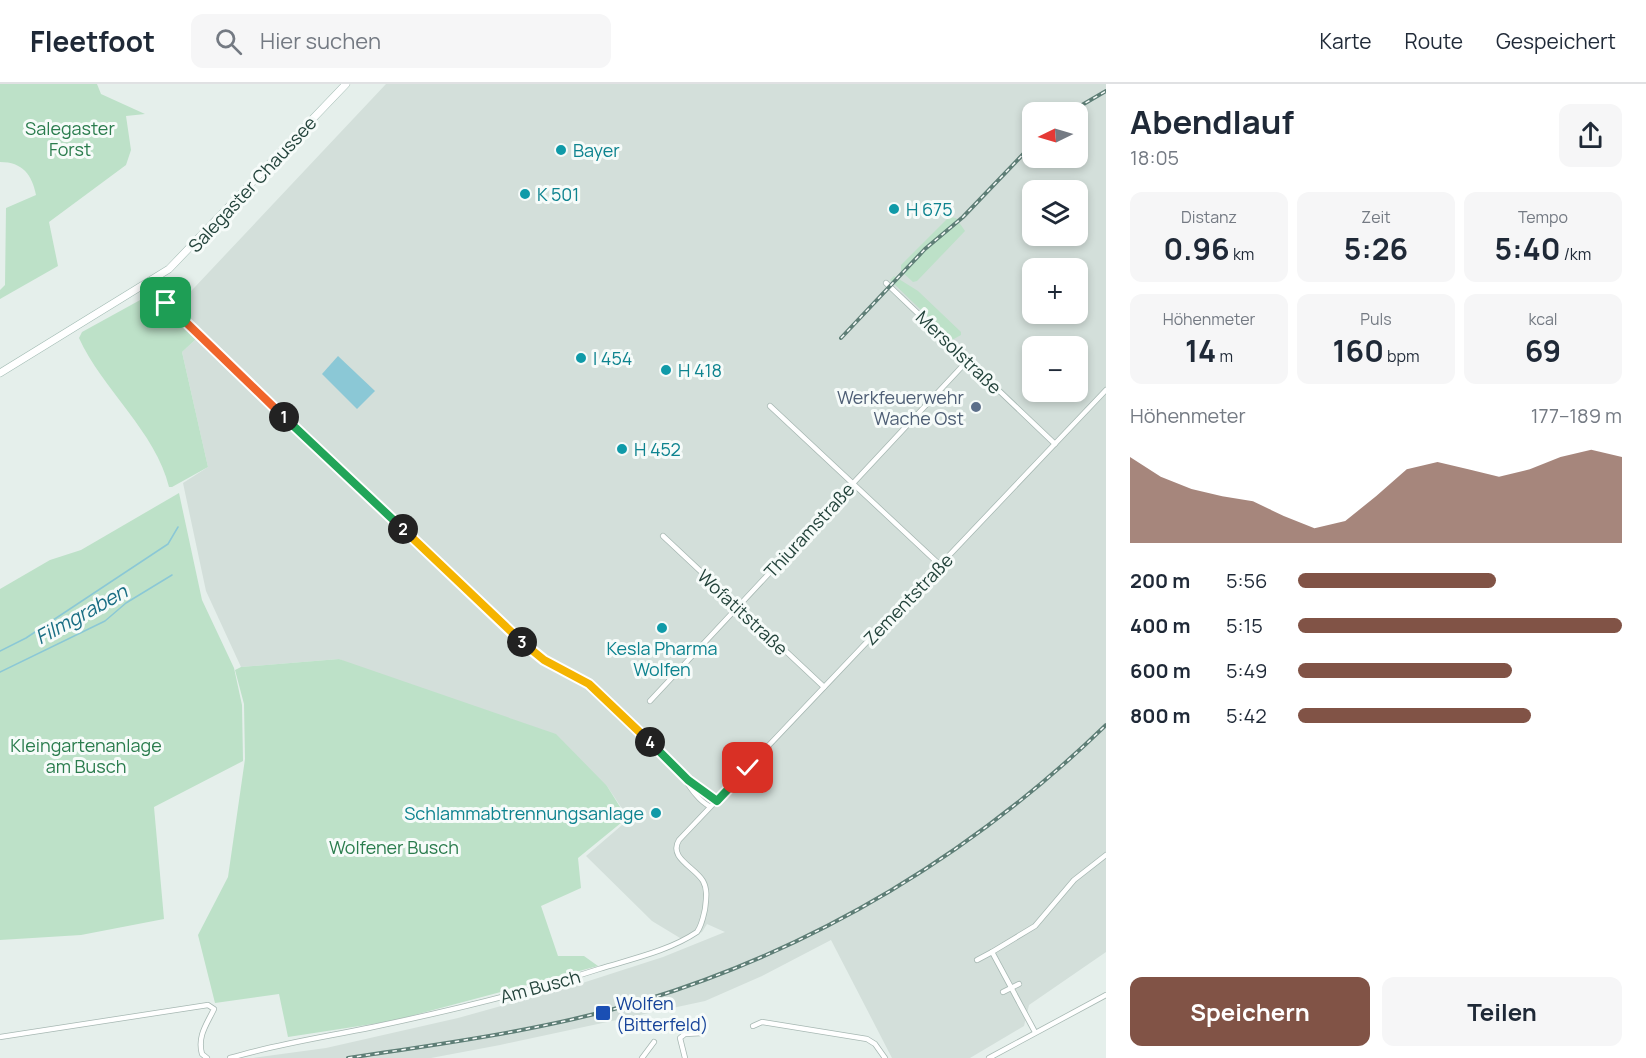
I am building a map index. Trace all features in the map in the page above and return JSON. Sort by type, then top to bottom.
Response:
[{"type":"main road","name":"Salegaster Chaussee","points":[[0,373],[153,281],[182,258],[346,84]]},
{"type":"street","points":[[153,281],[175,313],[525,645],[544,660],[589,684],[688,780],[717,801]]},
{"type":"street","name":"Mersolstraße","points":[[887,284],[969,359],[1055,444]]},
{"type":"street","name":"Thiuramstraße","points":[[650,701],[969,359]]},
{"type":"street","name":"Zementstraße","points":[[709,806],[717,801],[1106,390]]},
{"type":"street","points":[[770,406],[940,565]]},
{"type":"street","name":"Wofatitstraße","points":[[663,536],[824,687]]},
{"type":"street","points":[[688,780],[703,803],[709,806]]},
{"type":"street","name":"Am Busch","points":[[230,1058],[285,1042],[329,1036],[426,1016],[555,983],[657,950],[694,934],[702,922],[706,890],[702,879],[677,855],[676,845],[709,806]]},
{"type":"street","points":[[977,960],[1035,926],[1074,880],[1106,855]]},
{"type":"street","points":[[992,952],[1035,1032]]},
{"type":"street","points":[[1003,992],[1019,984]]},
{"type":"street","points":[[989,1058],[1106,995]]},
{"type":"street","points":[[0,1037],[206,1005],[213,1007],[201,1038],[201,1050],[207,1058]]},
{"type":"street","points":[[753,1026],[762,1022],[867,1039],[875,1044],[885,1058]]},
{"type":"street","points":[[685,1058],[680,1040],[683,1036],[702,1034]]},
{"type":"street","points":[[642,1058],[654,1042]]},
{"type":"shaded area","points":[[386,84],[1106,84],[1106,952],[1029,1005],[1024,1026],[970,1058],[892,1058],[831,940],[762,976],[705,1001],[500,1045],[431,1058],[253,1058],[326,1048],[458,1018],[570,987],[663,957],[725,932],[707,924],[702,932],[685,941],[652,921],[586,856],[629,819],[607,786],[339,659],[241,667],[206,591],[183,483],[208,467],[182,352],[196,339],[178,305]]},
{"type":"green space","name":"Salegaster Forst","points":[[0,84],[97,84],[101,94],[145,114],[126,116],[131,150],[126,165],[49,222],[58,266],[0,299],[0,290],[5,285],[6,208],[36,195],[32,181],[25,171],[15,164],[0,162]]},
{"type":"green space","points":[[949,217],[956,218],[965,231],[917,281],[913,282],[901,271],[901,265]]},
{"type":"green space","points":[[894,276],[918,291],[961,332],[961,335],[952,340],[890,280]]},
{"type":"green space","points":[[142,299],[150,299],[196,339],[182,352],[208,467],[172,487],[169,487],[153,448],[101,375],[79,338],[82,332]]},
{"type":"green space","name":"Kleingartenanlage am Busch","points":[[179,493],[202,600],[234,668],[242,705],[243,761],[154,807],[164,919],[81,935],[0,940],[0,589],[50,560],[81,550]]},
{"type":"green space","name":"Wolfener Busch","points":[[339,659],[556,734],[607,786],[627,818],[578,858],[581,888],[541,906],[558,956],[584,956],[598,966],[392,1021],[288,1037],[279,994],[215,1003],[198,935],[228,877],[245,759],[244,704],[235,670],[241,667]]},
{"type":"water","points":[[338,356],[375,391],[357,409],[322,374]]},
{"type":"waterway","points":[[0,651],[26,638],[168,544],[178,527]]},
{"type":"waterway","name":"Filmgraben","points":[[0,672],[105,621],[126,603],[172,575]]},
{"type":"railway","points":[[1087,102],[1106,91]]},
{"type":"railway","points":[[841,338],[925,249],[963,217],[1022,155]]},
{"type":"railway","points":[[348,1058],[496,1035],[606,1011],[707,979],[770,953],[831,924],[890,891],[948,854],[1056,771],[1106,725]]},
{"type":"place","name":"Bayer","points":[[561,150]]},
{"type":"place","name":"K 501","points":[[525,194]]},
{"type":"place","name":"H 675","points":[[894,209]]},
{"type":"place","name":"I 454","points":[[581,358]]},
{"type":"place","name":"H 418","points":[[666,370]]},
{"type":"place","name":"Werkfeuerwehr Wache Ost","points":[[976,407]]},
{"type":"place","name":"H 452","points":[[622,449]]},
{"type":"place","name":"Kesla Pharma Wolfen","points":[[662,628]]},
{"type":"place","name":"Schlammabtrennungsanlage","points":[[656,813]]},
{"type":"place","name":"Wolfen (Bitterfeld)","points":[[603,1013]]},
{"type":"route","points":[[166,303],[525,645],[544,660],[589,684],[688,780],[693,781],[717,801],[748,768]]}]
